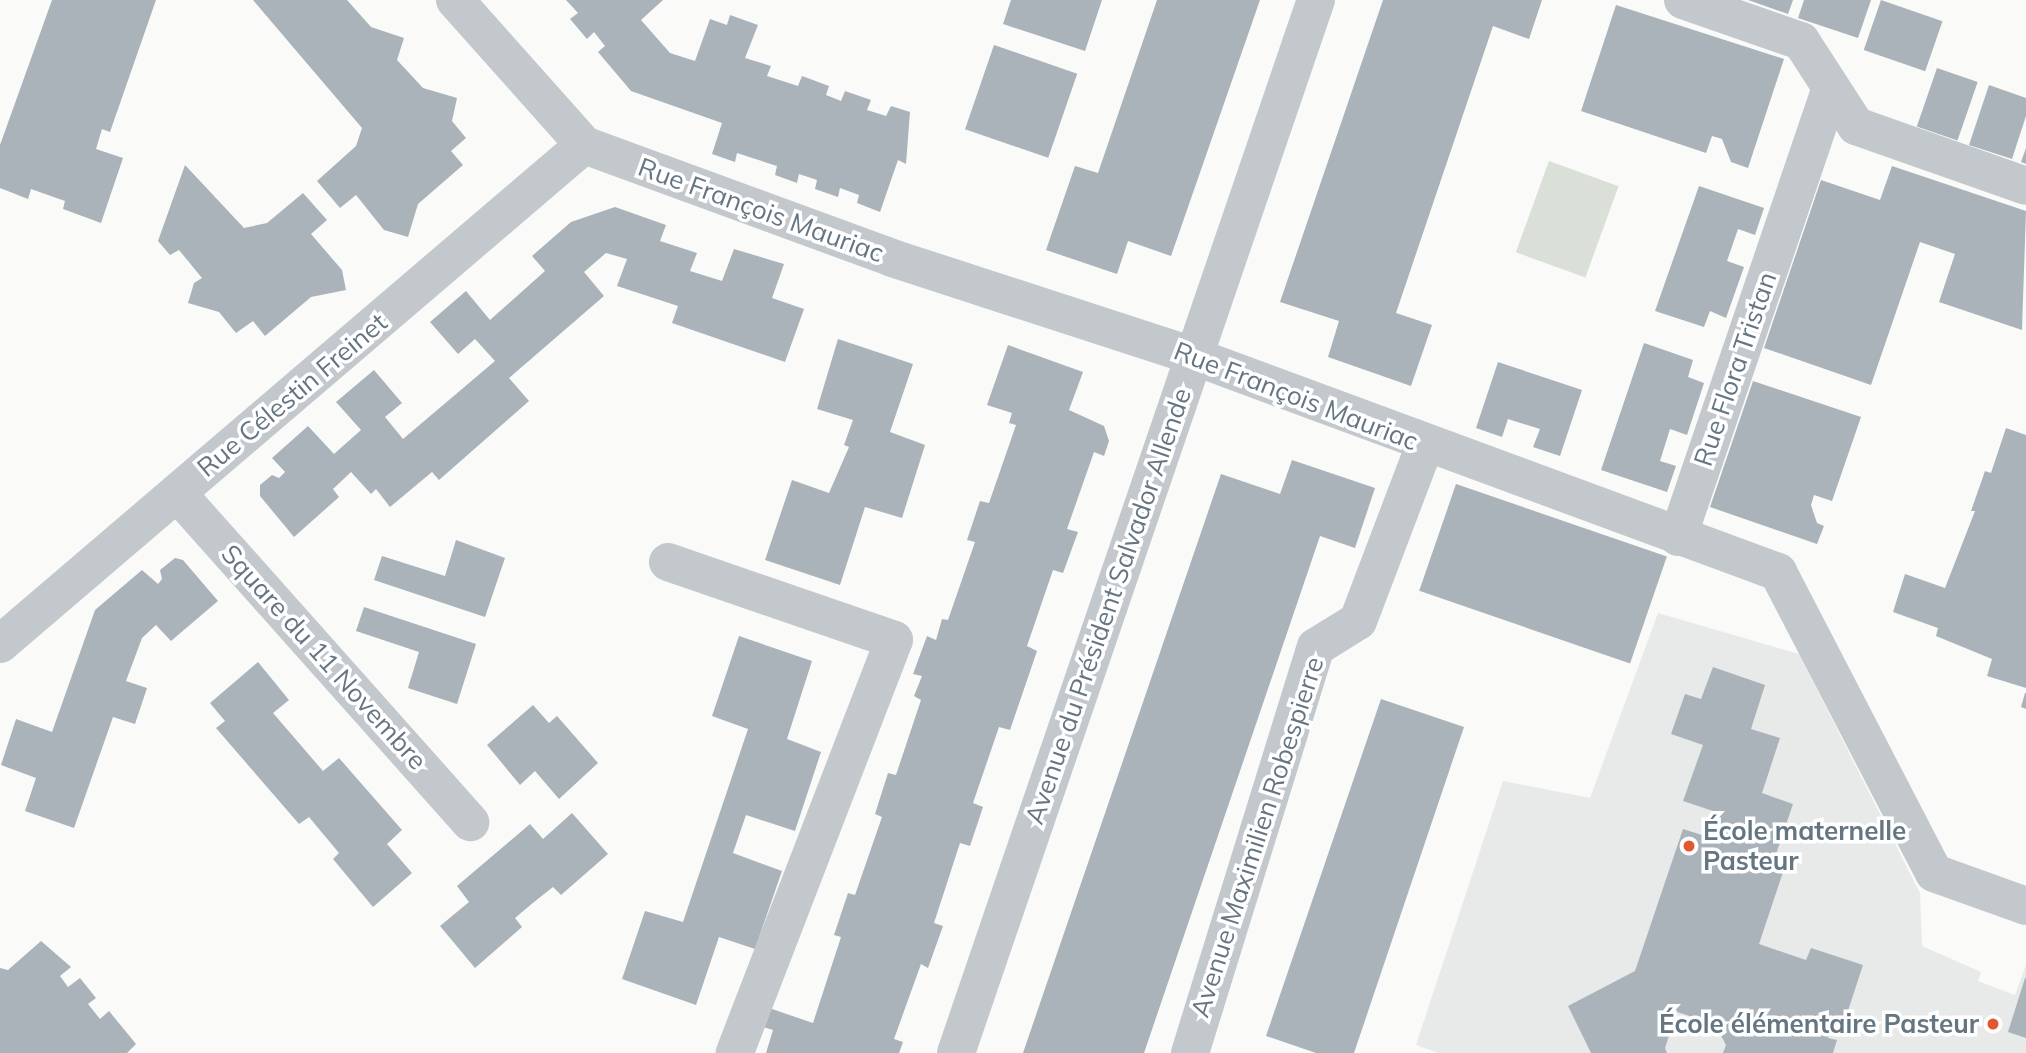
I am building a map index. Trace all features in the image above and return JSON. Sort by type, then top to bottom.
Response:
[{"type":"street","name":"Rue François Mauriac","points":[[455,0],[584,145],[892,258],[1193,356],[1425,445],[1778,572],[1934,873],[2026,906]]},
{"type":"street","name":"Avenue du Président Salvador Allende","points":[[956,1053],[1316,0]]},
{"type":"street","points":[[1683,0],[1801,41],[1830,90],[1856,126],[2026,186]]},
{"type":"street","name":"Rue Flora Tristan","points":[[1678,537],[1830,90]]},
{"type":"street","name":"Rue Célestin Freinet","points":[[0,644],[584,145]]},
{"type":"street","name":"Avenue Maximilien Robespierre","points":[[1190,1053],[1316,647],[1358,621],[1425,445]]},
{"type":"street","name":"Square du 11 Novembre","points":[[177,493],[470,822]]},
{"type":"street","points":[[668,562],[894,640],[735,1053]]},
{"type":"shaded area","points":[[1549,161],[1619,186],[1585,277],[1516,252]]},
{"type":"shaded area","name":"École maternelle Pasteur","points":[[1658,613],[1799,654],[1920,893],[1922,946],[1981,972],[1978,981],[2015,995],[2026,965],[2026,1053],[1438,1053],[1416,1045],[1503,781],[1590,798]]},
{"type":"building","points":[[52,0],[156,0],[110,132],[102,129],[96,149],[123,158],[101,223],[63,209],[65,201],[31,189],[28,199],[0,188],[0,145]]},
{"type":"building","points":[[253,0],[347,0],[371,27],[404,38],[397,60],[423,88],[457,98],[452,121],[466,138],[451,151],[463,165],[418,204],[408,237],[384,230],[356,195],[340,208],[317,181],[356,146],[362,128]]},
{"type":"building","points":[[566,0],[663,0],[641,20],[670,53],[695,61],[710,19],[727,25],[730,15],[758,25],[745,58],[771,66],[767,76],[798,86],[802,76],[829,86],[826,95],[841,101],[845,91],[871,100],[867,110],[886,116],[891,106],[910,112],[906,164],[898,160],[880,212],[857,203],[859,195],[840,188],[838,197],[815,189],[817,180],[799,174],[797,183],[775,175],[777,166],[737,153],[735,162],[712,154],[722,123],[631,91],[598,52],[605,46],[594,32],[587,39],[570,19],[578,13]]},
{"type":"building","points":[[1011,0],[1102,0],[1085,51],[1003,24]]},
{"type":"building","points":[[1157,0],[1260,0],[1171,256],[1128,241],[1117,274],[1046,250],[1075,166],[1098,173]]},
{"type":"building","points":[[1383,0],[1542,0],[1529,39],[1493,26],[1396,313],[1432,325],[1411,386],[1328,357],[1339,321],[1280,302]]},
{"type":"building","points":[[1748,0],[1793,0],[1788,14]]},
{"type":"building","points":[[1804,0],[1871,0],[1858,38],[1798,18]]},
{"type":"building","points":[[1881,0],[1942,21],[1925,71],[1864,50]]},
{"type":"building","points":[[1616,5],[1784,59],[1748,168],[1731,162],[1722,139],[1712,136],[1706,153],[1581,111]]},
{"type":"building","points":[[994,45],[1077,74],[1048,158],[965,129]]},
{"type":"building","points":[[1937,68],[1978,82],[1957,141],[1917,127]]},
{"type":"building","points":[[1989,85],[2026,98],[2026,116],[2012,159],[1969,145]]},
{"type":"building","points":[[2026,148],[2026,164],[2021,162]]},
{"type":"building","points":[[185,165],[244,228],[267,223],[303,193],[327,220],[311,234],[342,270],[346,290],[311,297],[265,336],[253,321],[236,333],[219,312],[188,303],[194,283],[202,278],[179,250],[170,255],[158,241]]},
{"type":"building","points":[[1892,166],[2026,211],[2022,330],[1939,302],[1955,254],[1920,242],[1871,385],[1764,348],[1821,180],[1880,200]]},
{"type":"building","points":[[1699,186],[1764,208],[1755,235],[1738,229],[1727,261],[1744,267],[1726,318],[1710,311],[1704,327],[1655,311]]},
{"type":"building","points":[[615,207],[666,225],[660,241],[697,253],[690,271],[722,281],[734,249],[784,264],[772,298],[804,309],[785,362],[672,323],[678,306],[617,286],[627,259],[606,253],[584,272],[604,296],[509,378],[529,401],[439,480],[432,472],[390,507],[376,489],[371,494],[351,472],[333,489],[339,497],[294,537],[260,496],[260,485],[272,475],[279,478],[285,472],[272,458],[308,426],[334,454],[361,430],[336,402],[374,370],[402,403],[385,417],[403,439],[495,361],[475,339],[458,354],[430,322],[466,291],[490,320],[545,271],[532,256],[571,222]]},
{"type":"building","points":[[838,339],[913,364],[890,432],[925,445],[902,518],[865,507],[840,585],[765,560],[792,480],[829,493],[849,447],[844,445],[853,420],[817,409]]},
{"type":"building","points":[[1644,343],[1693,360],[1688,377],[1704,383],[1687,435],[1670,429],[1660,461],[1676,466],[1667,492],[1601,470]]},
{"type":"building","points":[[1008,345],[1083,372],[1069,410],[1104,426],[1109,441],[1104,456],[1094,452],[1067,529],[1078,532],[1063,573],[1053,570],[1027,646],[1037,651],[1010,730],[999,727],[973,803],[983,807],[970,846],[960,843],[934,923],[943,926],[928,968],[921,964],[894,1039],[903,1042],[899,1053],[766,1053],[773,1030],[763,1027],[769,1008],[813,1023],[841,937],[834,935],[848,893],[855,895],[882,817],[875,814],[888,773],[896,775],[921,700],[914,696],[922,676],[913,674],[927,636],[936,640],[942,619],[948,620],[975,542],[967,540],[980,501],[989,503],[1016,425],[1009,423],[1012,413],[987,405]]},
{"type":"building","points":[[1498,362],[1582,390],[1560,456],[1533,447],[1540,429],[1508,419],[1502,437],[1476,428]]},
{"type":"building","points":[[1753,381],[1861,417],[1832,501],[1814,495],[1811,505],[1817,523],[1824,526],[1817,544],[1710,507]]},
{"type":"building","points":[[2006,428],[2026,435],[2026,688],[1987,676],[1992,659],[1936,636],[1938,628],[1893,612],[1905,574],[1945,588],[1975,511],[1971,511],[1985,471],[1991,473]]},
{"type":"building","points":[[1292,460],[1375,488],[1355,548],[1320,536],[1144,1053],[1023,1053],[1221,474],[1280,494]]},
{"type":"building","points":[[1456,484],[1667,557],[1630,663],[1419,591]]},
{"type":"building","points":[[456,540],[505,558],[485,617],[374,580],[382,556],[445,576]]},
{"type":"building","points":[[175,558],[183,560],[218,601],[171,641],[156,625],[142,638],[126,681],[147,688],[135,724],[113,717],[74,828],[25,811],[36,778],[1,765],[16,719],[52,732],[95,610],[142,570],[158,584],[162,579],[160,570]]},
{"type":"building","points":[[364,607],[476,644],[457,704],[408,688],[419,652],[356,631]]},
{"type":"building","points":[[739,636],[812,661],[787,739],[821,752],[795,831],[746,815],[733,853],[782,871],[755,949],[719,937],[696,1005],[622,979],[645,911],[683,922],[748,729],[712,716]]},
{"type":"building","points":[[258,662],[289,700],[273,713],[323,771],[339,758],[402,830],[387,844],[412,873],[373,907],[333,859],[339,853],[309,817],[299,824],[216,728],[225,721],[210,703]]},
{"type":"building","points":[[1713,667],[1765,685],[1751,729],[1780,738],[1762,793],[1793,804],[1774,860],[1786,863],[1759,944],[1806,960],[1811,948],[1863,965],[1842,1029],[1832,1026],[1828,1038],[1837,1040],[1833,1053],[1723,1053],[1726,1045],[1715,1024],[1677,1012],[1665,1048],[1667,1053],[1591,1053],[1568,1006],[1635,971],[1683,829],[1705,836],[1713,811],[1683,801],[1703,745],[1671,734],[1685,694],[1701,699]]},
{"type":"building","points":[[2026,693],[2026,709],[2021,707]]},
{"type":"building","points":[[1381,699],[1464,727],[1354,1053],[1316,1053],[1266,1036]]},
{"type":"building","points":[[533,705],[549,723],[557,716],[598,763],[559,799],[535,771],[520,785],[487,745]]},
{"type":"building","points":[[572,813],[608,854],[561,895],[553,887],[515,918],[522,927],[475,968],[440,926],[469,902],[457,886],[530,824],[543,839]]},
{"type":"building","points":[[41,941],[71,967],[60,976],[68,987],[80,978],[96,998],[88,1004],[100,1019],[109,1011],[136,1044],[127,1053],[0,1053],[0,968],[8,970]]},
{"type":"building","points":[[2026,978],[2026,1038],[2008,1032]]},
{"type":"place","name":"École maternelle Pasteur","points":[[1689,846]]},
{"type":"place","name":"École élémentaire Pasteur","points":[[1993,1024]]}]
